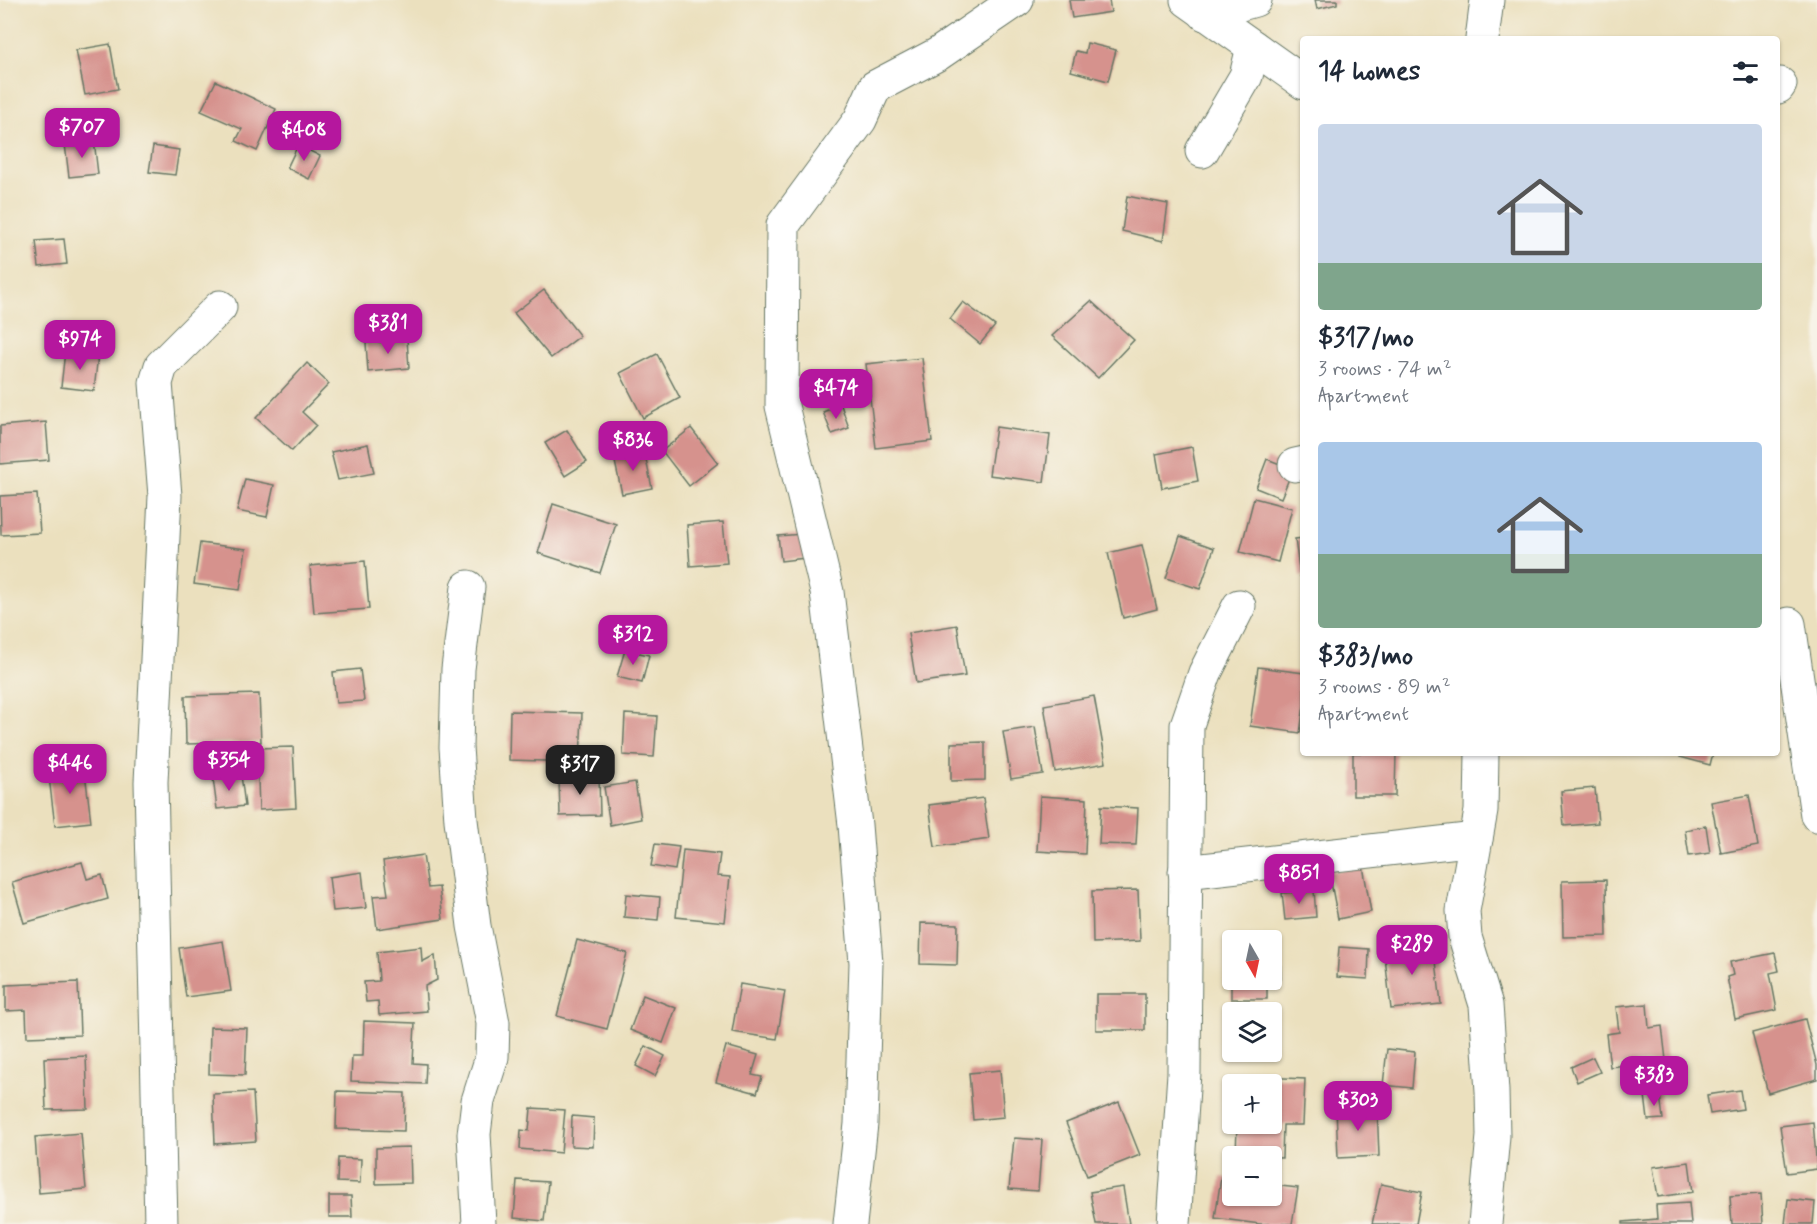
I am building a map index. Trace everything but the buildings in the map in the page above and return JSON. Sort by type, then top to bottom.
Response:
[{"type":"street","points":[[850,1224],[861,1124],[866,963],[855,825],[827,592],[782,406],[783,225],[860,120],[875,87],[938,54],[1017,0]]},
{"type":"street","points":[[1196,7],[1255,0]]},
{"type":"street","points":[[1482,36],[1488,0]]},
{"type":"street","points":[[1196,7],[1300,80]]},
{"type":"street","points":[[1202,152],[1246,76],[1253,47]]},
{"type":"street","points":[[161,1224],[151,782],[165,496],[156,383],[161,366],[220,307]]},
{"type":"street","points":[[468,587],[459,669],[456,747],[461,820],[474,926],[493,1023],[492,1057],[478,1101],[474,1134],[478,1224]]},
{"type":"street","points":[[1174,1224],[1184,1073],[1187,725],[1205,673],[1239,606]]},
{"type":"street","points":[[1789,624],[1817,815]]},
{"type":"street","points":[[1482,756],[1481,811],[1463,911],[1465,936],[1486,1005],[1493,1136],[1485,1224]]},
{"type":"street","points":[[1185,872],[1476,839]]}]
